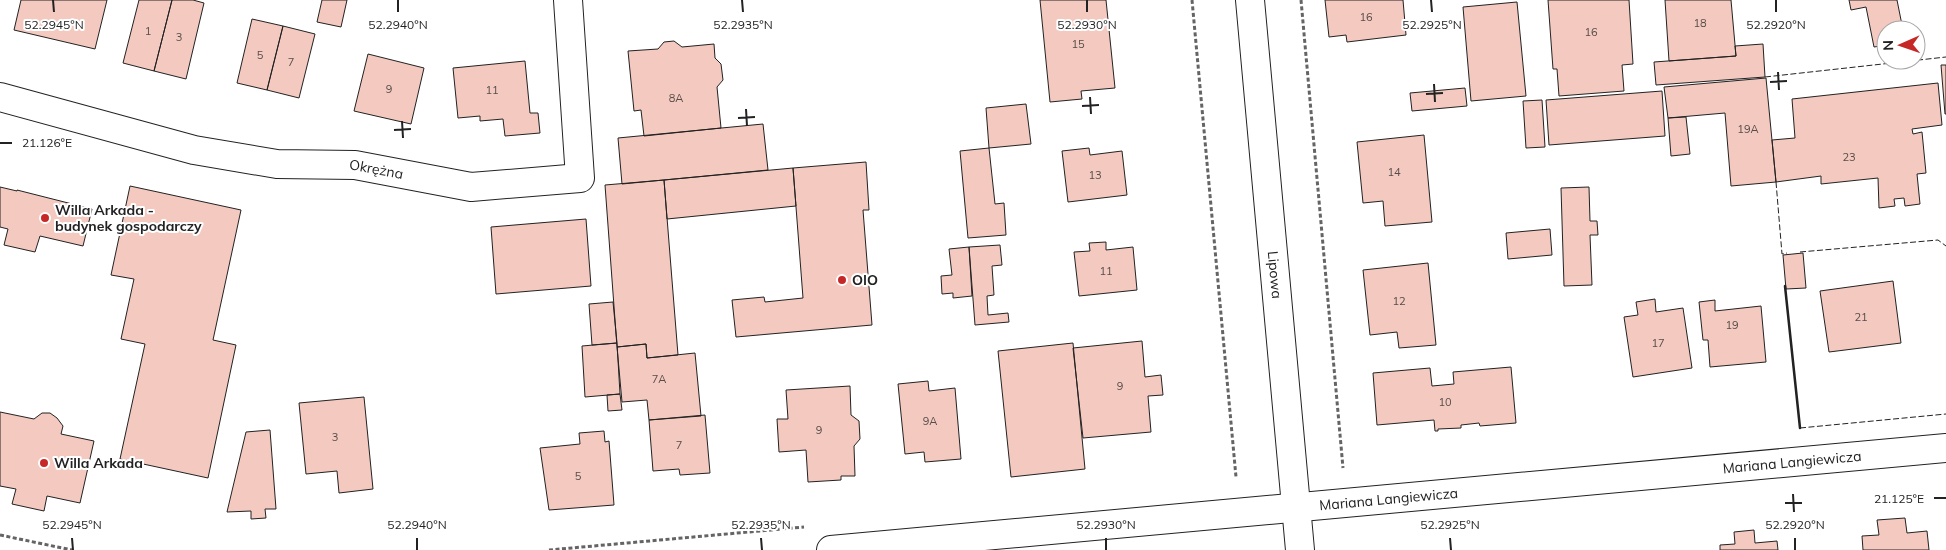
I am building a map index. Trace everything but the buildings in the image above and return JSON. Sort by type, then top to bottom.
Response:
[{"type":"street","name":"Okrężna","points":[[0,97],[194,150],[277,164],[355,165],[470,187],[580,178],[568,0]]},
{"type":"street","name":"Lipowa","points":[[1250,0],[1300,550]]},
{"type":"street","name":"Mariana Langiewicza","points":[[831,550],[1946,448]]},
{"type":"path","points":[[1192,0],[1236,478],[1233,483]]},
{"type":"path","points":[[1301,0],[1343,469]]},
{"type":"path","points":[[0,535],[72,550]]},
{"type":"fence","points":[[1765,77],[1946,57]]},
{"type":"fence","points":[[1776,182],[1782,254],[1787,253]]},
{"type":"fence","points":[[1800,252],[1938,240],[1946,246]]},
{"type":"fence","points":[[1800,428],[1946,414]]},
{"type":"wall","points":[[1785,286],[1800,428]]},
{"type":"place","name":"Willa Arkada - budynek gospodarczy","points":[[45,218]]},
{"type":"place","name":"OIO","points":[[842,280]]},
{"type":"place","name":"Willa Arkada","points":[[44,463]]}]
